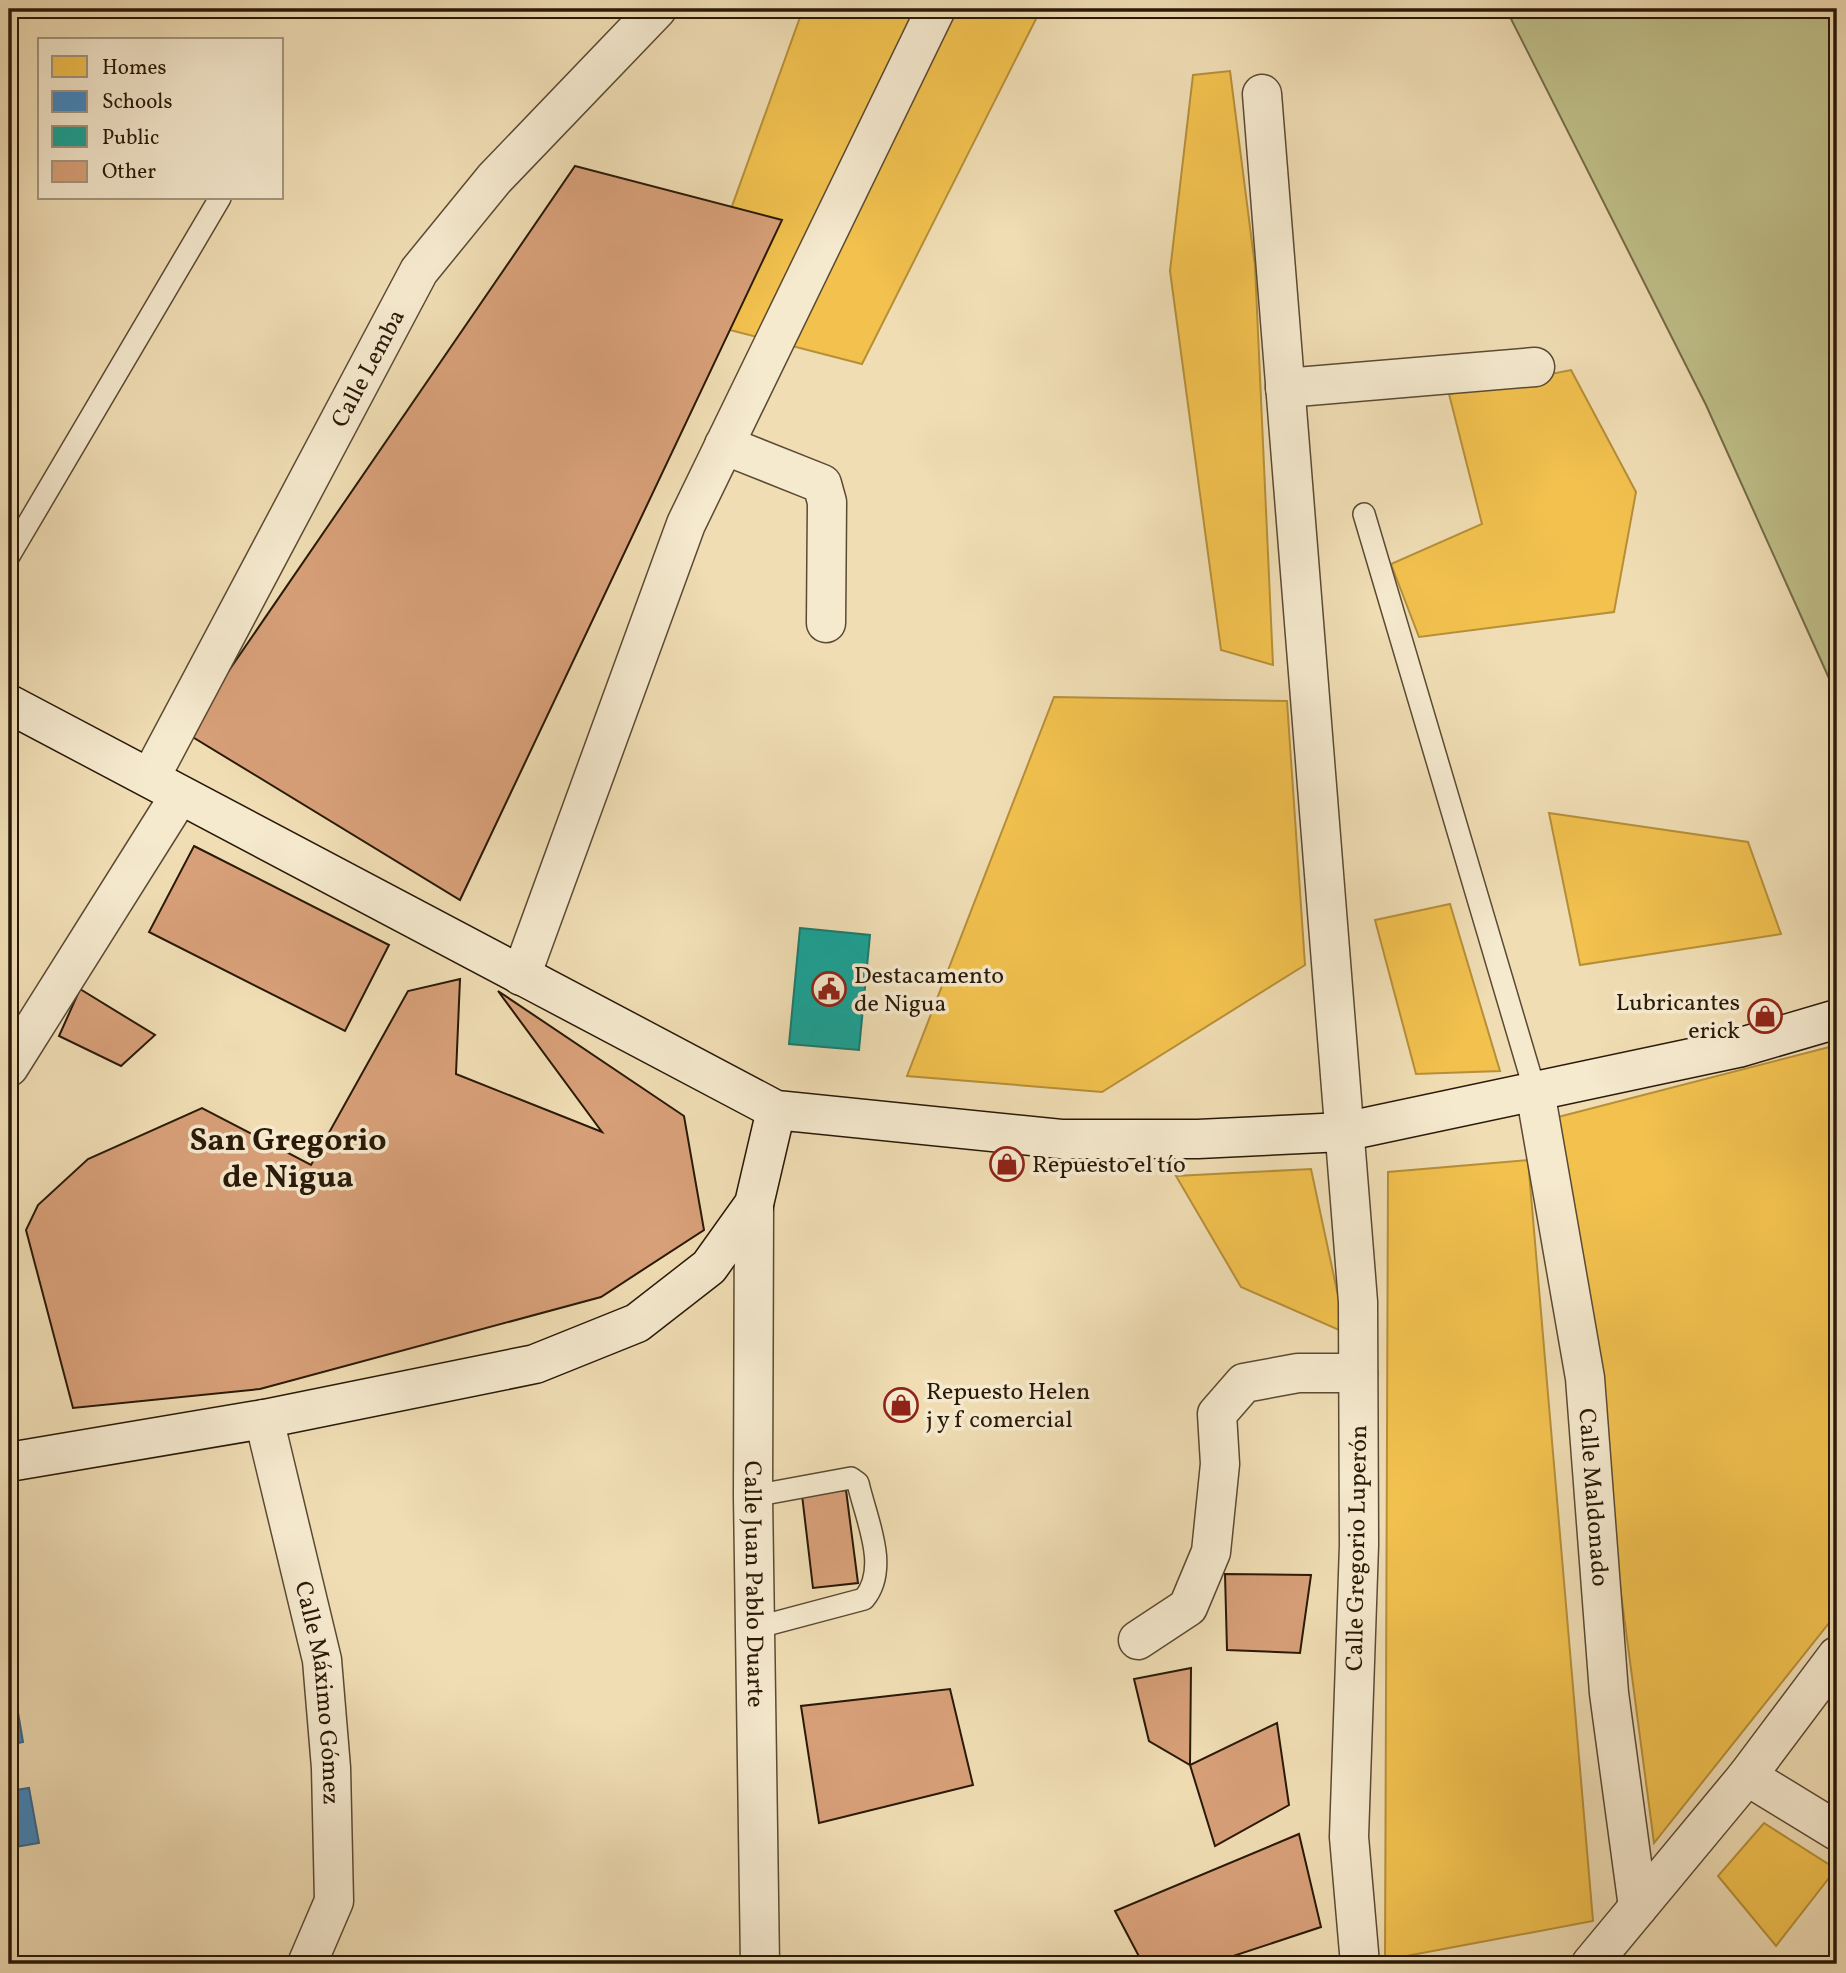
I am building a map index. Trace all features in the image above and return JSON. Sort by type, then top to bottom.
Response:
[{"type":"street","name":"Calle Lemba","points":[[9,1067],[165,786],[419,271],[494,179],[657,9]]},
{"type":"street","points":[[521,976],[686,524],[936,9]]},
{"type":"street","name":"Calle Gregorio Luperón","points":[[1262,94],[1343,1132],[1359,1302],[1359,1545],[1349,1837],[1360,1964]]},
{"type":"street","points":[[1285,388],[1535,367]]},
{"type":"street","points":[[724,445],[822,484],[827,502],[826,623]]},
{"type":"street","points":[[9,704],[776,1110],[1061,1139],[1198,1139],[1343,1132],[1738,1048],[1837,1019]]},
{"type":"street","name":"Calle Maldonado","points":[[1535,1091],[1585,1378],[1609,1693],[1638,1908]]},
{"type":"street","points":[[9,1462],[264,1419],[535,1364],[637,1323],[709,1267],[754,1204],[776,1110]]},
{"type":"street","name":"Calle Juan Pablo Duarte","points":[[754,1204],[753,1496],[760,1964]]},
{"type":"street","points":[[1138,1640],[1188,1607],[1211,1552],[1220,1464],[1217,1414],[1244,1383],[1298,1373],[1359,1373]]},
{"type":"street","name":"Calle Máximo Gómez","points":[[264,1419],[322,1660],[330,1754],[334,1901],[307,1964]]},
{"type":"street","points":[[1591,1964],[1748,1776],[1837,1656]]},
{"type":"street","points":[[1748,1776],[1837,1830]]},
{"type":"lane","points":[[9,556],[219,200]]},
{"type":"lane","points":[[1364,514],[1535,1091]]},
{"type":"lane","points":[[753,1496],[851,1478],[858,1483],[877,1564],[873,1588],[864,1599],[755,1628]]},
{"type":"green space","points":[[1506,9],[1837,9],[1837,696],[1706,405]]},
{"type":"building: Homes","points":[[803,9],[1041,9],[862,364],[691,320]]},
{"type":"building: Homes","points":[[1230,71],[1255,266],[1273,665],[1221,650],[1170,271],[1193,75]]},
{"type":"building: Homes","points":[[1571,370],[1636,492],[1614,612],[1419,637],[1391,564],[1482,524],[1449,394]]},
{"type":"building: Homes","points":[[1054,697],[1287,701],[1305,965],[1102,1092],[907,1076]]},
{"type":"building: Homes","points":[[1549,813],[1748,842],[1781,934],[1580,965]]},
{"type":"building: Homes","points":[[1450,904],[1500,1071],[1416,1074],[1375,920]]},
{"type":"building: Homes","points":[[1837,1045],[1837,1613],[1654,1843],[1558,1117]]},
{"type":"building: Homes","points":[[1528,1160],[1593,1921],[1385,1960],[1388,1172]]},
{"type":"building: Homes","points":[[1311,1169],[1346,1333],[1241,1287],[1176,1176]]},
{"type":"building: Homes","points":[[1764,1823],[1836,1869],[1776,1946],[1718,1876]]},
{"type":"building: Schools","points":[[9,1683],[13,1683],[23,1742],[9,1745]]},
{"type":"building: Schools","points":[[29,1788],[39,1843],[9,1848],[9,1791]]},
{"type":"building: Public","name":"Destacamento de Nigua","points":[[800,928],[870,935],[859,1050],[789,1044]]},
{"type":"building: Other","points":[[575,166],[782,220],[460,900],[186,733]]},
{"type":"building: Other","points":[[194,846],[389,945],[345,1031],[149,932]]},
{"type":"building: Other","points":[[460,979],[456,1074],[602,1132],[498,991],[684,1116],[704,1230],[601,1297],[260,1389],[73,1408],[26,1230],[38,1205],[88,1159],[202,1108],[311,1165],[408,991]]},
{"type":"building: Other","points":[[80,989],[155,1035],[121,1066],[59,1036]]},
{"type":"building: Other","points":[[846,1490],[858,1583],[813,1588],[802,1495]]},
{"type":"building: Other","points":[[1225,1574],[1311,1575],[1300,1653],[1227,1650]]},
{"type":"building: Other","points":[[1191,1668],[1190,1765],[1149,1741],[1134,1679]]},
{"type":"building: Other","points":[[950,1689],[973,1785],[819,1823],[801,1706]]},
{"type":"building: Other","points":[[1277,1723],[1289,1805],[1215,1846],[1190,1765]]},
{"type":"building: Other","points":[[1299,1834],[1321,1927],[1209,1964],[1143,1964],[1115,1911]]},
{"type":"place","name":"Destacamento de Nigua","points":[[829,989]]},
{"type":"place","name":"Lubricantes erick","points":[[1765,1016]]},
{"type":"place","name":"Repuesto el tío","points":[[1007,1164]]},
{"type":"place","name":"Repuesto Helen j y f comercial","points":[[901,1405]]},
{"type":"district","name":"San Gregorio de Nigua","points":[[288,1158]]}]
